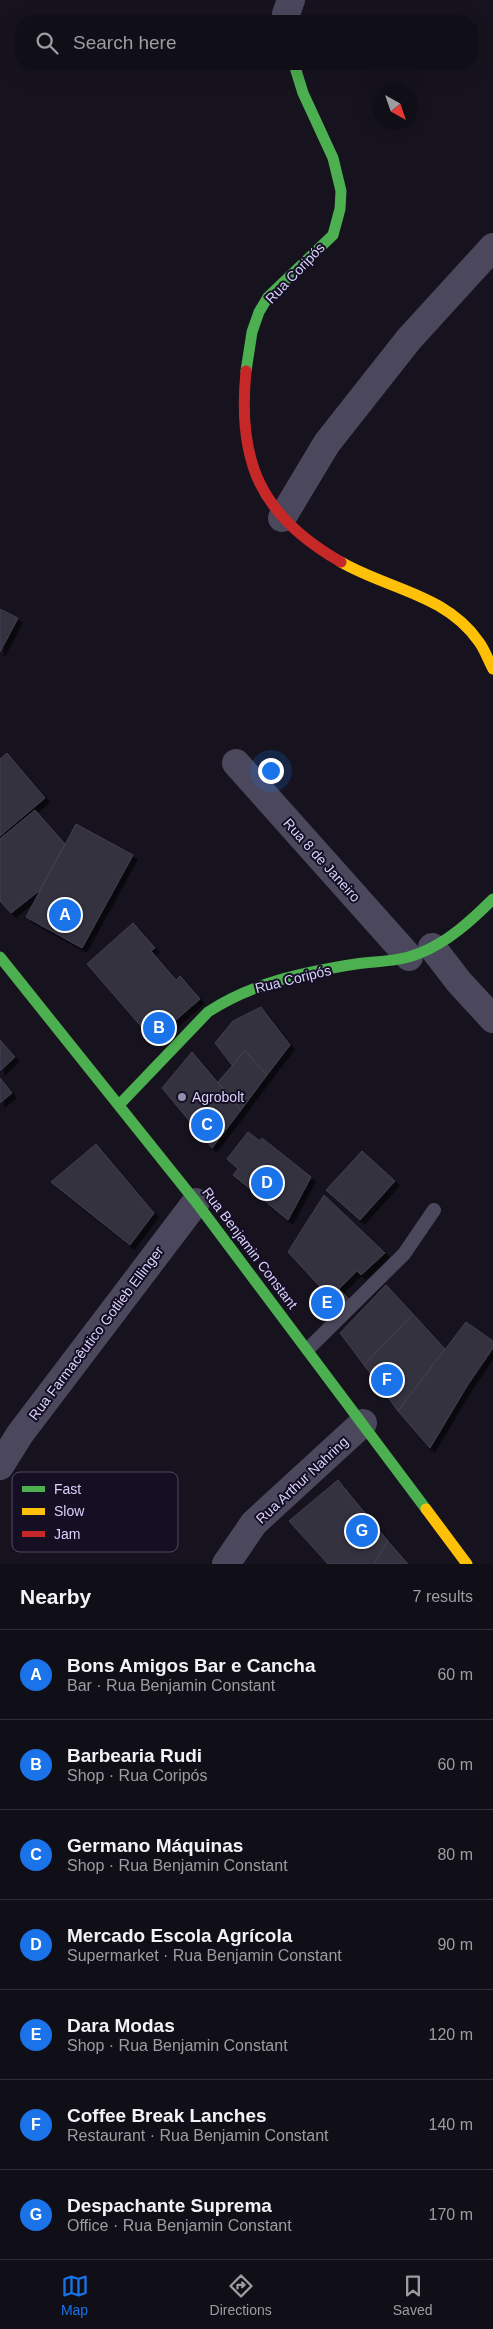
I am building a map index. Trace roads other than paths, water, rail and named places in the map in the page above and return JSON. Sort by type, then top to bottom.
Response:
[{"type":"street","points":[[286,15],[291,0]]},
{"type":"street","name":"Rua Coripós","points":[[296,70],[303,93],[337,166],[341,199],[336,231],[316,253],[292,273],[266,300],[253,330],[245,372],[244,426],[253,472],[282,518],[322,551],[362,573],[444,608],[478,641],[493,669]]},
{"type":"street","points":[[282,518],[327,443],[409,339],[493,247]]},
{"type":"street","name":"Rua 8 de Janeiro","points":[[236,763],[420,952],[459,982],[493,1019]]},
{"type":"street","name":"Rua Coripós","points":[[119,1105],[208,1012],[223,1000],[242,992],[296,976],[420,952],[475,918],[493,899]]},
{"type":"street","name":"Rua Benjamin Constant","points":[[0,957],[196,1202],[308,1349],[467,1564]]},
{"type":"street","name":"Rua Farmacêutico Gotlieb Ellinger","points":[[0,1466],[20,1434],[196,1202]]},
{"type":"street","name":"Rua Arthur Nahring","points":[[226,1564],[254,1523],[363,1423]]},
{"type":"lane","points":[[308,1349],[404,1254],[434,1210]]},
{"type":"place","name":"Bons Amigos Bar e Cancha","points":[[65,915]]},
{"type":"place","name":"Barbearia Rudi","points":[[159,1028]]},
{"type":"place","name":"Agrobolt","points":[[182,1097]]},
{"type":"place","name":"Germano Máquinas","points":[[207,1125]]},
{"type":"place","name":"Mercado Escola Agrícola","points":[[267,1183]]},
{"type":"place","name":"Dara Modas","points":[[327,1303]]},
{"type":"place","name":"Coffee Break Lanches","points":[[387,1380]]},
{"type":"place","name":"Despachante Suprema","points":[[362,1531]]}]
